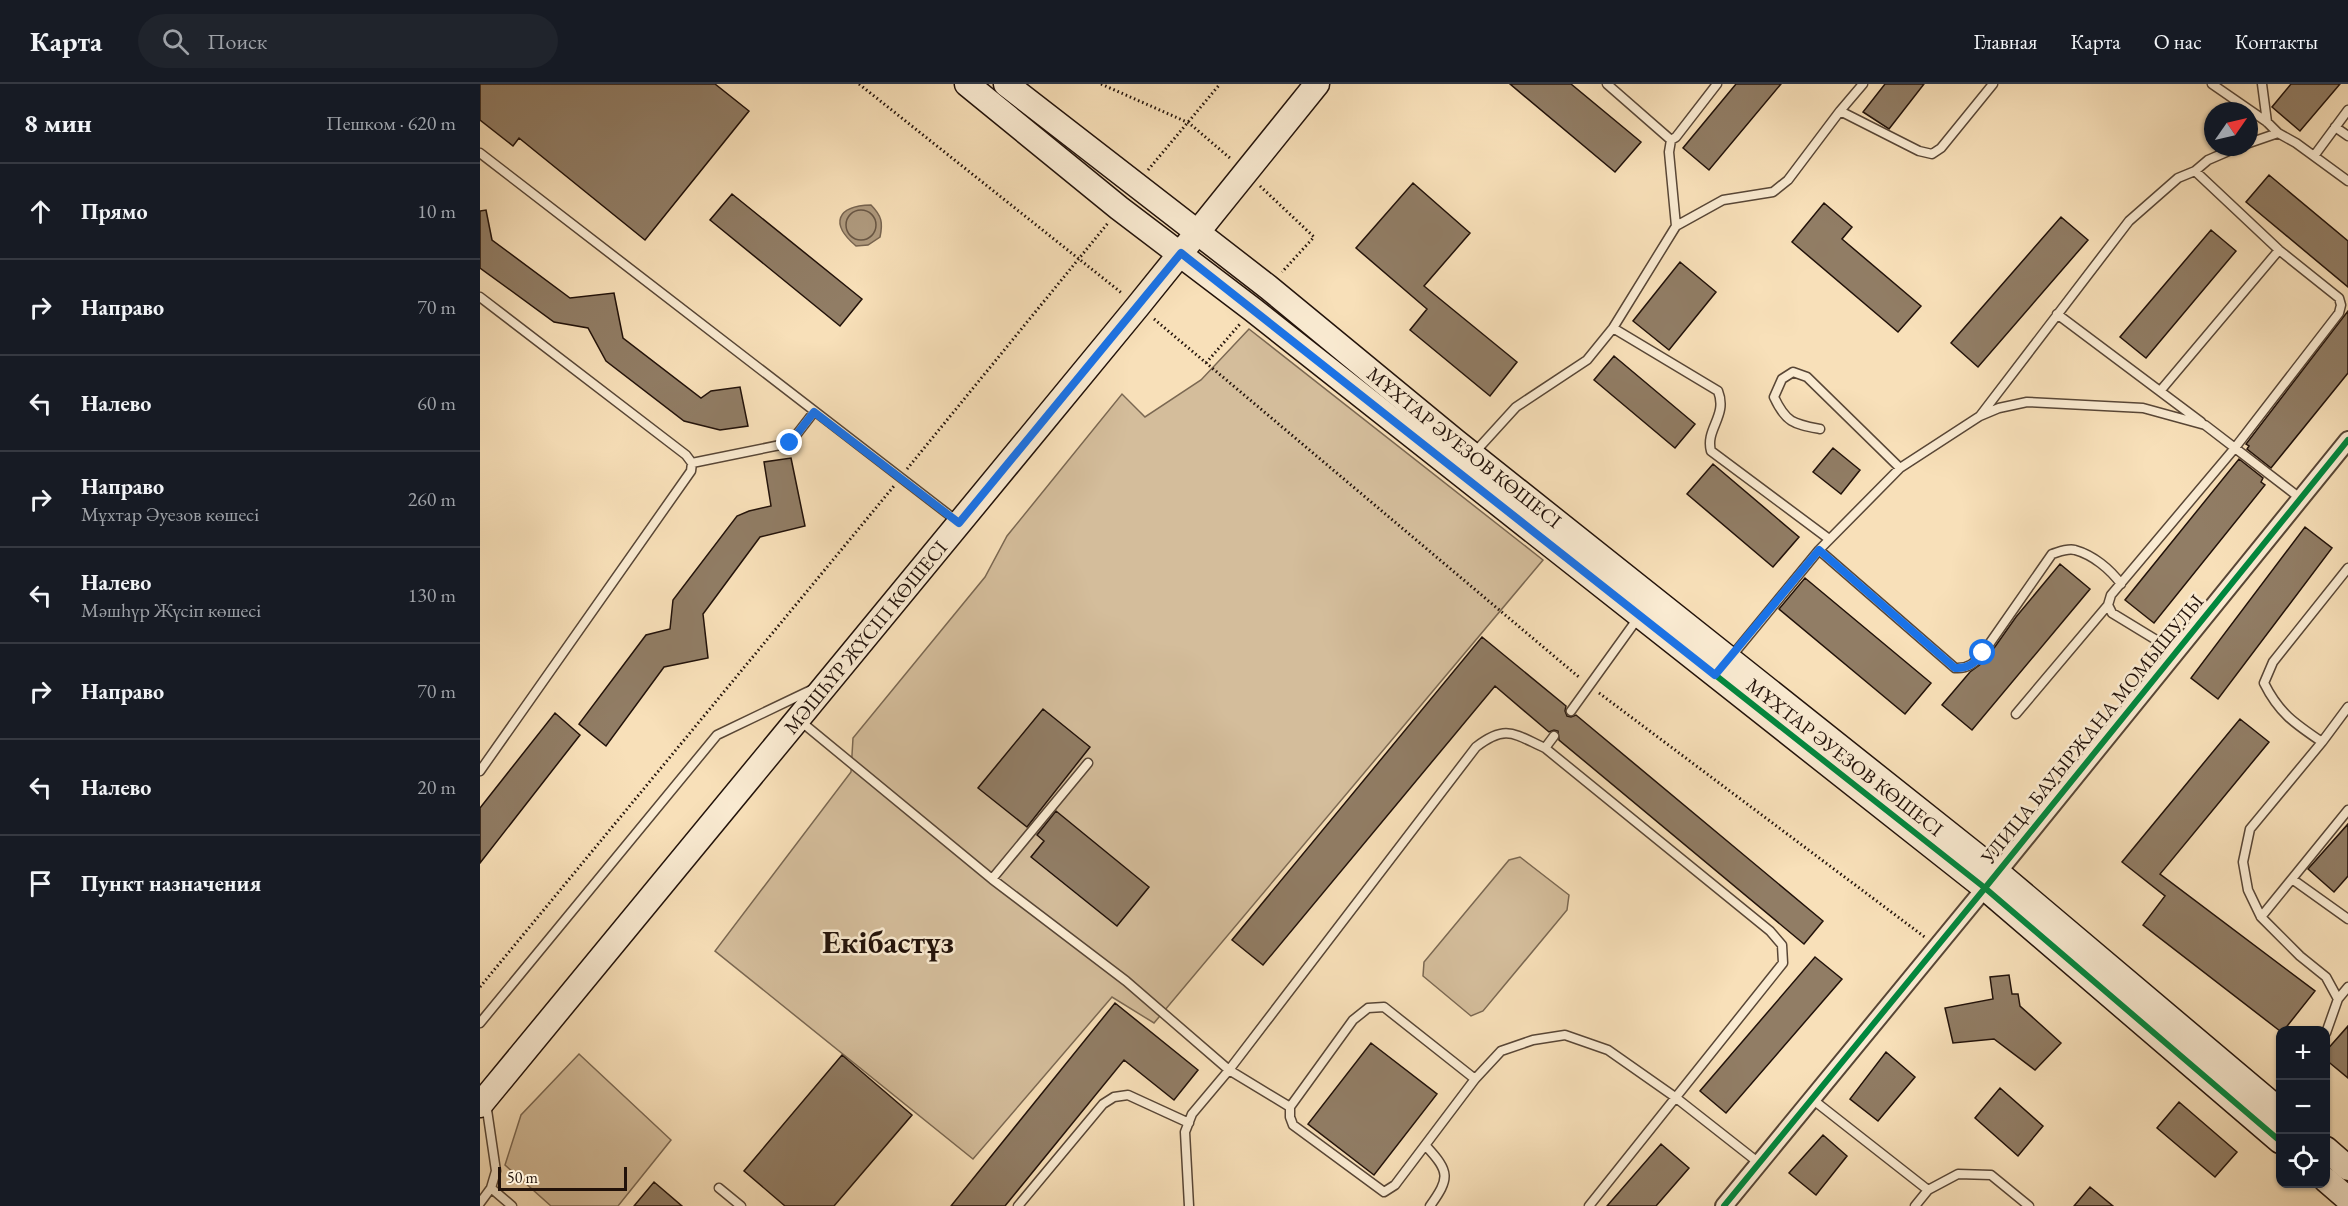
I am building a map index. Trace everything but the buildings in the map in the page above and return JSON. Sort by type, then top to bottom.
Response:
[{"type":"street","name":"МҰХТАР ӘУЕЗОВ КӨШЕСІ","points":[[967,84],[1119,208],[1646,606],[2276,1106]]},
{"type":"street","name":"МҰХТАР ӘУЕЗОВ КӨШЕСІ","points":[[1006,84],[1197,231],[1473,455],[1646,606]]},
{"type":"street","name":"МӘШҺҮР ЖҮСІП КӨШЕСІ","points":[[483,1102],[1317,86]]},
{"type":"street","name":"УЛИЦА БАУЫРЖАНА МОМЫШУЛЫ","points":[[1724,1206],[2348,440]]},
{"type":"street","name":"МҰХТАР ӘУЕЗОВ КӨШЕСІ","points":[[1991,880],[2276,1137]]},
{"type":"street","points":[[2330,1153],[2348,1168]]},
{"type":"street","points":[[2330,1184],[2348,1199]]},
{"type":"lane","points":[[1607,84],[1671,140]]},
{"type":"lane","points":[[1676,226],[1669,152],[1671,140],[1676,137],[1717,84]]},
{"type":"lane","points":[[1473,455],[1516,407],[1587,360],[1613,328],[1676,226],[1724,200],[1773,192],[1788,180],[1839,111],[1863,84]]},
{"type":"lane","points":[[1839,111],[1918,151],[1932,154],[1941,148],[1993,84]]},
{"type":"lane","points":[[2212,84],[2267,122],[2277,133],[2348,181]]},
{"type":"lane","points":[[2262,84],[2267,122]]},
{"type":"lane","points":[[2314,156],[2348,110]]},
{"type":"lane","points":[[2335,127],[2348,136]]},
{"type":"lane","points":[[2258,140],[2277,133]]},
{"type":"lane","points":[[480,153],[959,523]]},
{"type":"lane","points":[[1980,416],[2129,221],[2178,178],[2195,171],[2208,160],[2217,156]]},
{"type":"lane","points":[[2016,714],[2108,605],[2111,595],[2234,449],[2338,314],[2341,305],[2339,298],[2279,250],[2195,171]]},
{"type":"lane","points":[[2161,390],[2279,250]]},
{"type":"lane","points":[[480,297],[686,455],[692,463],[691,471],[480,771]]},
{"type":"lane","points":[[2057,314],[2161,390],[2234,449],[2301,498]]},
{"type":"lane","points":[[1613,328],[1718,391],[1722,401],[1720,413],[1708,442],[1710,451],[1829,539]]},
{"type":"lane","points":[[1820,429],[1796,425],[1782,414],[1774,397],[1782,379],[1793,372],[1807,377],[1900,468]]},
{"type":"lane","points":[[1722,667],[1819,550],[1900,468],[1980,416],[1999,408],[2027,402],[2143,408],[2205,425]]},
{"type":"lane","points":[[692,463],[790,443],[814,412]]},
{"type":"lane","points":[[1819,550],[1955,668],[1964,669],[1974,663],[1983,653],[2052,555],[2063,550],[2074,550],[2109,569],[2121,584]]},
{"type":"lane","points":[[2322,742],[2299,726],[2275,704],[2264,682],[2274,662],[2348,568]]},
{"type":"lane","points":[[2108,605],[2112,614],[2175,652]]},
{"type":"lane","points":[[1571,711],[1646,606]]},
{"type":"lane","points":[[481,1019],[717,735],[828,682]]},
{"type":"lane","points":[[2338,999],[2326,977],[2300,956],[2261,917],[2248,890],[2243,862],[2250,829],[2348,707]]},
{"type":"lane","points":[[798,718],[992,879],[1126,981],[1229,1070],[1290,1107]]},
{"type":"lane","points":[[1189,1206],[1185,1132],[1192,1114],[1229,1070],[1476,747],[1490,736],[1509,732],[1545,748],[1770,931],[1782,945],[1783,963],[1589,1206]]},
{"type":"lane","points":[[1545,748],[1554,736]]},
{"type":"lane","points":[[992,879],[1088,763]]},
{"type":"lane","points":[[2261,917],[2348,810]]},
{"type":"lane","points":[[2292,879],[2348,919]]},
{"type":"lane","points":[[2328,1026],[2338,999],[2348,987]]},
{"type":"lane","points":[[1475,1079],[1384,1007],[1368,1008],[1353,1020],[1290,1107],[1290,1117],[1293,1125],[1384,1192],[1395,1185],[1475,1079],[1501,1051],[1533,1040],[1565,1035],[1608,1050],[1675,1097],[1759,1162]]},
{"type":"lane","points":[[1018,1206],[1103,1104],[1114,1097],[1128,1095],[1189,1123]]},
{"type":"lane","points":[[1812,1099],[1928,1190]]},
{"type":"lane","points":[[480,1203],[491,1188],[496,1172],[483,1102]]},
{"type":"lane","points":[[1426,1146],[1441,1162],[1444,1178],[1444,1186],[1430,1206]]},
{"type":"lane","points":[[1915,1206],[1928,1190],[1958,1174],[1992,1175],[2029,1206]]},
{"type":"lane","points":[[491,1188],[512,1206]]},
{"type":"lane","points":[[719,1188],[741,1206]]},
{"type":"path","points":[[859,84],[1138,306],[1590,687],[1937,946]]},
{"type":"path","points":[[1101,84],[1189,123],[1246,172],[1314,237]]},
{"type":"path","points":[[1135,185],[1220,84]]},
{"type":"path","points":[[480,987],[900,478],[1119,208]]},
{"type":"shaded area","points":[[1249,329],[1543,560],[1154,1023],[1112,997],[973,1159],[715,951],[851,772],[853,738],[985,577],[1007,536],[1122,394],[1145,417],[1201,380]]},
{"type":"shaded area","points":[[1520,857],[1569,895],[1567,910],[1483,1011],[1471,1016],[1423,976],[1424,962],[1509,860]]},
{"type":"shaded area","points":[[579,1054],[671,1140],[618,1206],[551,1206],[505,1165],[521,1115]]},
{"type":"water","points":[[871,205],[881,220],[880,237],[868,245],[856,246],[842,230],[841,218],[850,209]]},
{"type":"cycle path","points":[[1181,253],[1985,888],[2276,1138]]},
{"type":"cycle path","points":[[1724,1206],[2348,440]]},
{"type":"district","name":"Екібастұз","points":[[888,942]]},
{"type":"route","points":[[790,443],[814,412],[959,523],[1181,253],[1715,675],[1819,550],[1955,668],[1964,669],[1974,663],[1983,653]]}]
